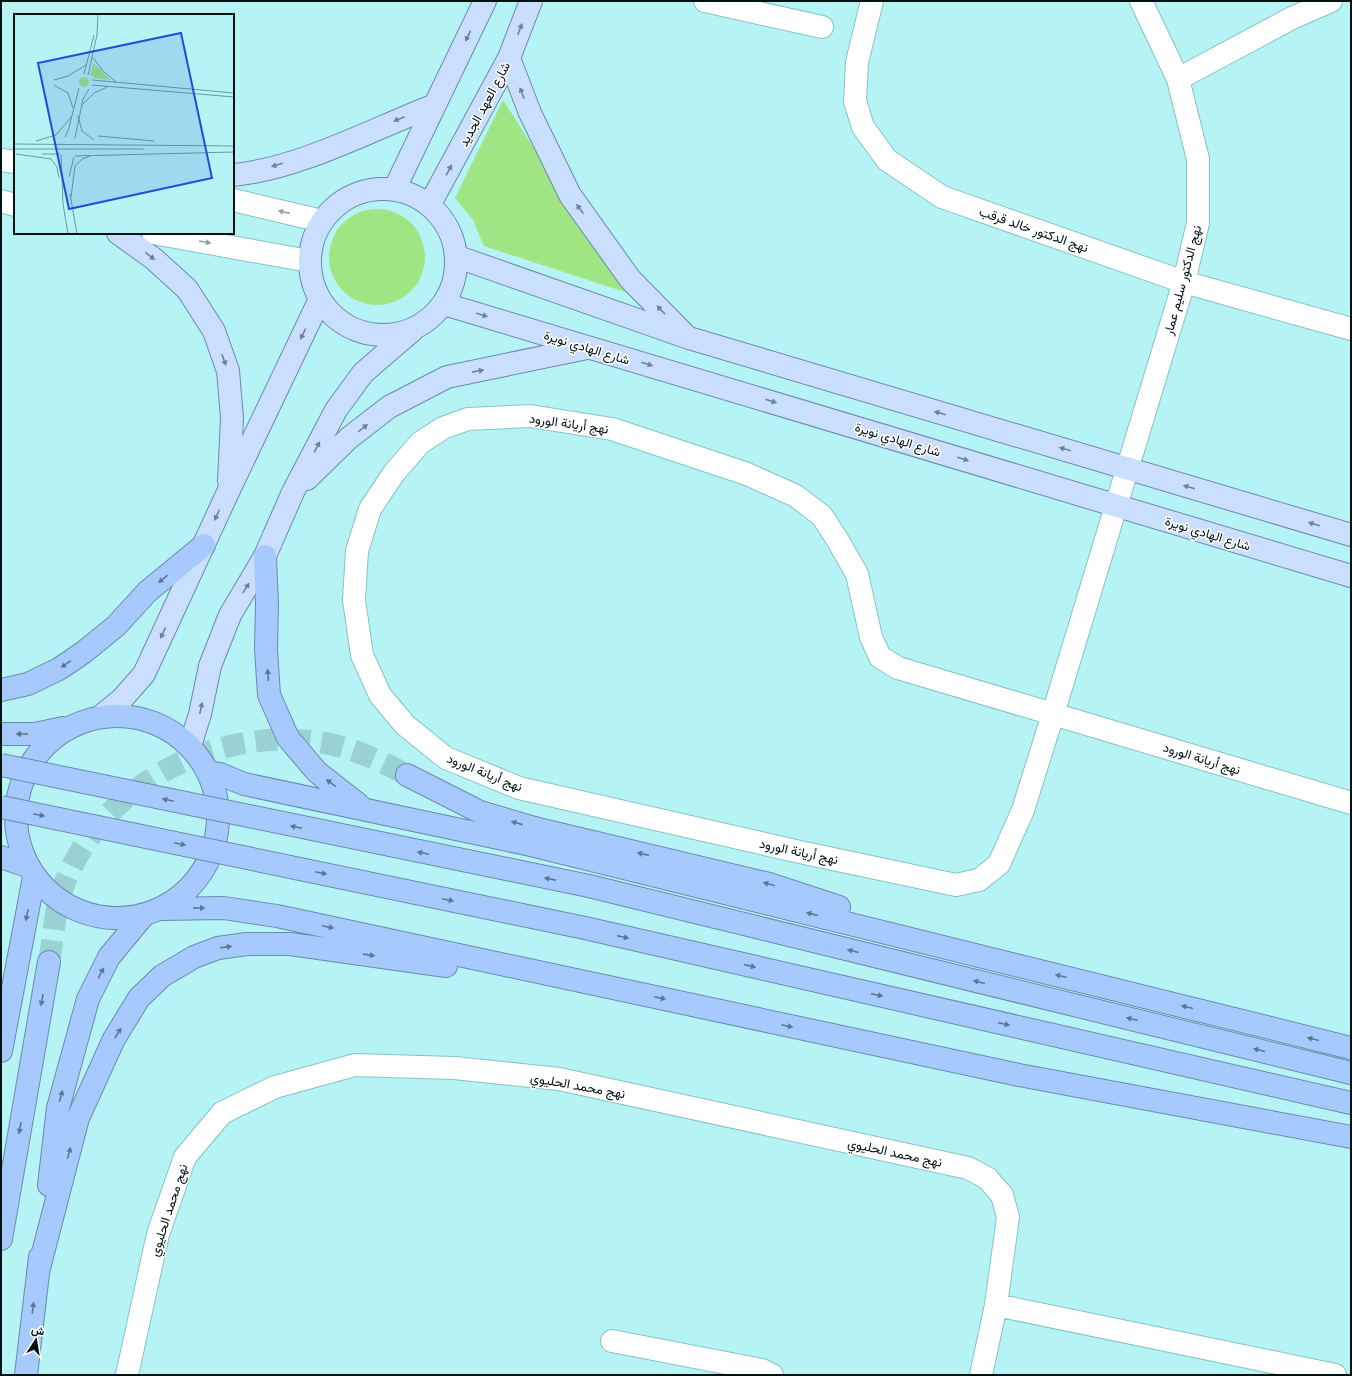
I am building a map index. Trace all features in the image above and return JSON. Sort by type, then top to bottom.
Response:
[{"type":"highway","points":[[1,690],[28,684],[59,669],[84,652],[116,626],[147,592],[204,545]]},
{"type":"highway","points":[[265,556],[267,604],[266,649],[269,695],[288,738],[317,772],[362,807]]},
{"type":"highway","points":[[1,734],[35,734],[70,727],[100,717],[133,717],[164,727],[190,746],[208,772],[218,803],[218,835],[207,866],[187,891],[152,912],[109,957],[88,999],[58,1108],[26,1375]]},
{"type":"highway","points":[[70,727],[44,746],[25,772],[16,804],[16,836],[31,871],[56,898],[82,913],[112,919],[152,912],[224,908],[277,916],[1019,1076],[1351,1137]]},
{"type":"highway","points":[[1,765],[589,886],[1351,1073]]},
{"type":"highway","points":[[208,772],[220,774],[244,784],[362,807],[531,845],[1351,1048]]},
{"type":"highway","points":[[407,775],[480,812],[538,829],[769,884],[1006,962]]},
{"type":"highway","points":[[1,807],[585,928],[1351,1103]]},
{"type":"highway","points":[[1,857],[31,871]]},
{"type":"highway","points":[[1,1051],[31,871]]},
{"type":"highway","points":[[38,1272],[78,1118],[114,1039],[139,998],[162,976],[194,957],[218,948],[247,944],[290,944],[635,993]]},
{"type":"highway","points":[[1,1239],[49,962]]},
{"type":"main road","points":[[395,188],[485,1]]},
{"type":"main road","name":"شارع العهد الجديد","points":[[430,204],[509,58],[531,1]]},
{"type":"main road","points":[[509,58],[530,113],[570,195],[630,279],[688,338]]},
{"type":"main road","points":[[234,175],[248,174],[303,158],[346,142],[435,104]]},
{"type":"main road","points":[[190,746],[200,714],[210,666],[227,622],[265,556],[293,492],[336,410],[363,373],[413,330],[430,319],[444,304],[455,282],[458,257],[449,228],[430,204],[395,188],[374,188],[353,194],[335,205],[322,221],[313,240],[309,261],[312,281],[320,299],[338,319],[361,332],[387,335],[413,330]]},
{"type":"main road","points":[[119,234],[154,259],[187,289],[214,331],[228,371],[232,418],[229,490]]},
{"type":"main road","points":[[458,257],[688,338],[1351,535]]},
{"type":"main road","points":[[100,717],[122,699],[144,674],[229,490],[320,299]]},
{"type":"main road","name":"شارع الهادي نويرة","points":[[444,304],[1351,576]]},
{"type":"main road","points":[[293,492],[349,438],[389,407],[447,377],[590,347]]},
{"type":"street","points":[[705,1],[822,27]]},
{"type":"street","name":"نهج الدكتور خالد قرقب","points":[[872,1],[857,62],[856,102],[863,127],[887,160],[942,196],[1184,282],[1351,330]]},
{"type":"street","name":"نهج الدكتور سليم عمار","points":[[1117,505],[1184,282],[1198,223],[1198,159],[1178,79],[1141,1]]},
{"type":"street","points":[[1178,79],[1292,18],[1331,1]]},
{"type":"street","points":[[1,160],[14,162]]},
{"type":"street","points":[[234,200],[322,221]]},
{"type":"street","points":[[1,201],[14,204]]},
{"type":"street","points":[[159,234],[309,261]]},
{"type":"street","name":"نهج أريانة الورود","points":[[1117,505],[1053,714],[1023,810],[999,864],[979,880],[956,885],[800,852],[520,788],[446,758],[405,725],[380,695],[362,655],[354,600],[357,551],[370,508],[394,473],[420,443],[443,428],[468,419],[530,416],[612,429],[747,474],[796,496],[822,516],[857,574],[870,637],[880,657],[898,668],[1053,714],[1351,803]]},
{"type":"street","name":"نهج محمد الحليوي","points":[[126,1375],[158,1234],[185,1157],[222,1113],[275,1087],[355,1066],[454,1068],[559,1079],[968,1168],[987,1178],[1002,1195],[1008,1217],[996,1305],[981,1375]]},
{"type":"street","points":[[996,1305],[1335,1375]]},
{"type":"street","points":[[612,1341],[762,1370],[772,1375]]},
{"type":"green space","points":[[503,100],[625,292],[484,246],[473,220],[455,198]]},
{"type":"green space","points":[[368,209],[386,209],[396,212],[404,217],[417,230],[422,238],[425,248],[425,266],[422,276],[411,291],[404,297],[396,302],[386,305],[368,305],[358,302],[350,297],[337,284],[332,276],[329,266],[329,248],[332,238],[337,230],[350,217],[358,212]]},
{"type":"tunnel","points":[[49,962],[60,897],[79,854],[102,822],[129,795],[161,773],[195,756],[233,745],[271,740],[311,741],[336,745],[373,758],[407,775]]}]
